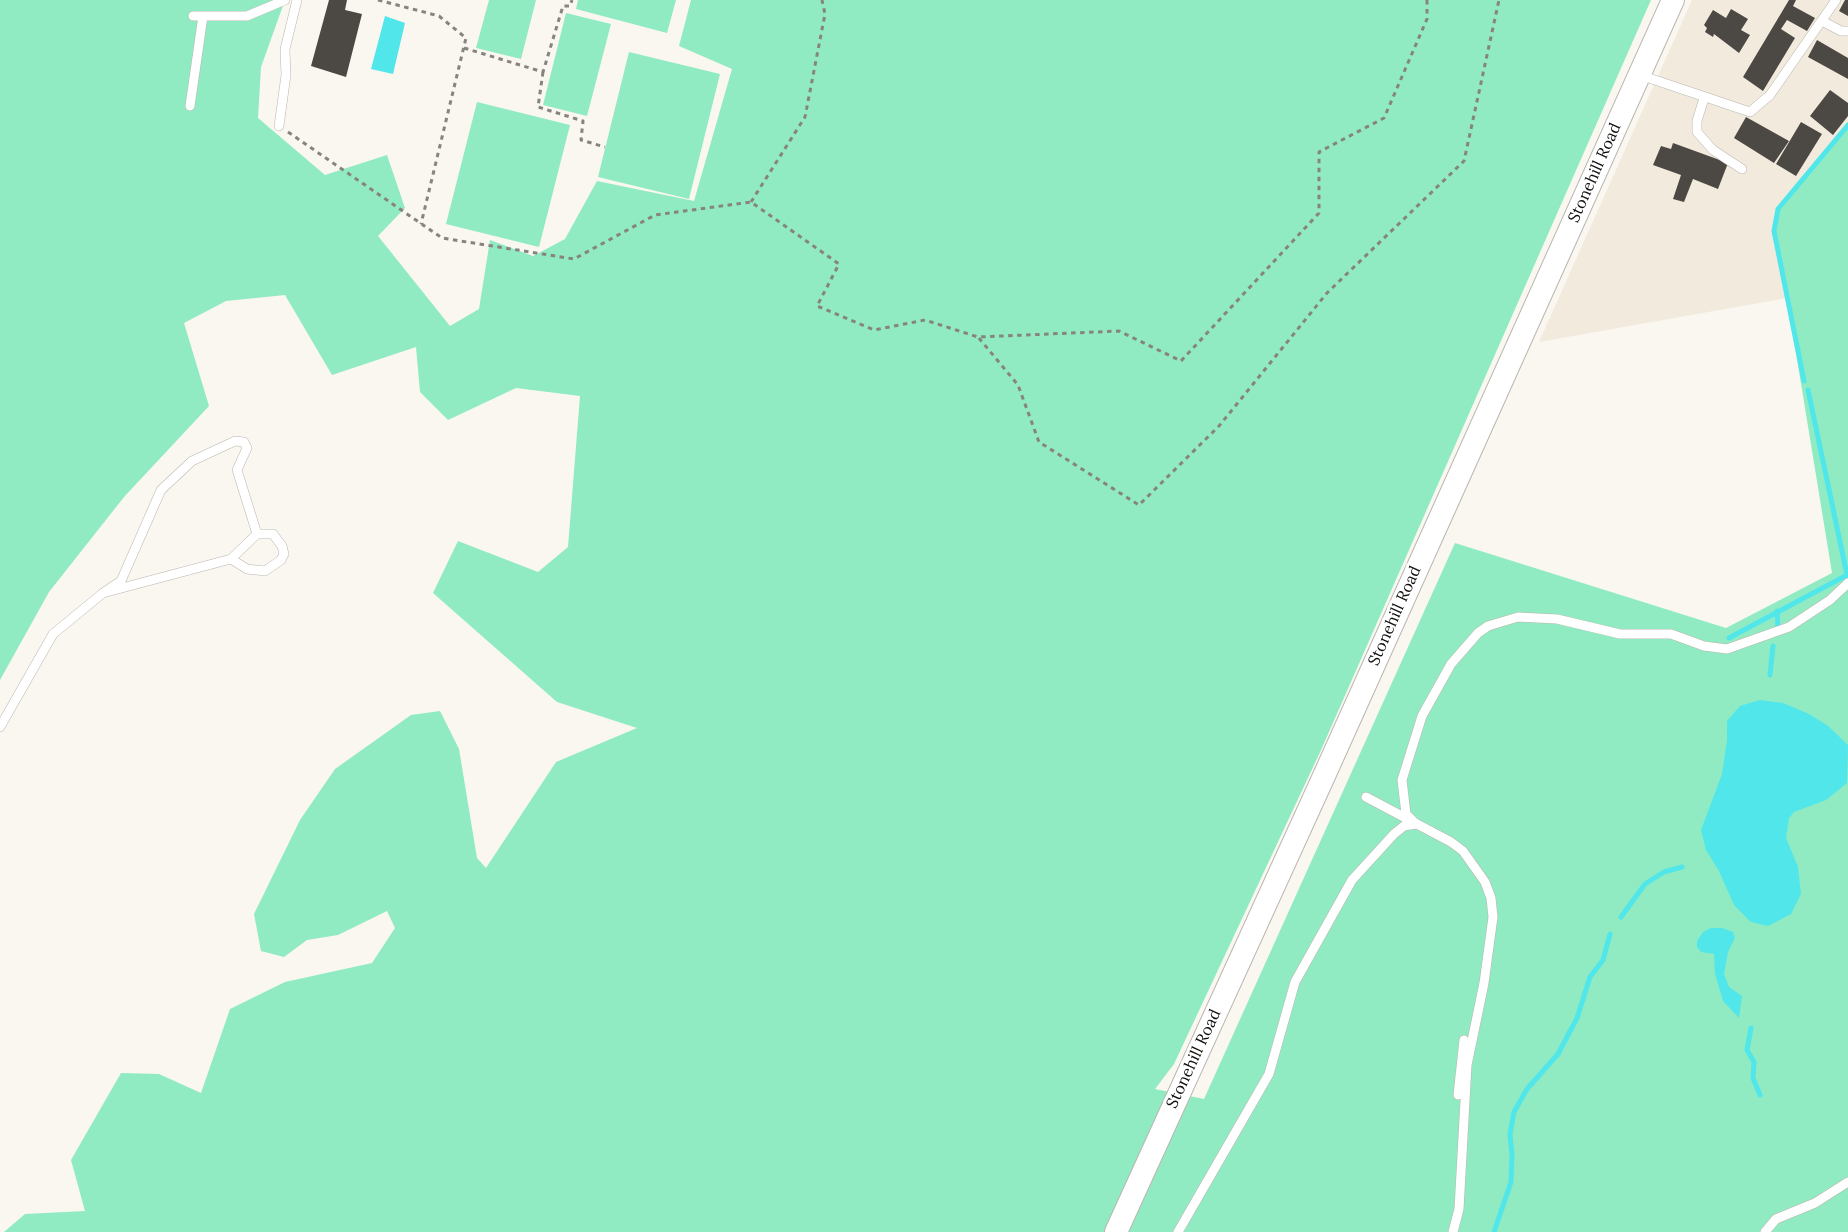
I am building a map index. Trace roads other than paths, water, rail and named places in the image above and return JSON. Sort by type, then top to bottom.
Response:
[{"type":"street","name":"Stonehill Road","points":[[1116,1232],[1324,777],[1673,0]]},
{"type":"lane","points":[[190,106],[198,15],[247,16],[285,0]]},
{"type":"lane","points":[[279,126],[286,75],[285,49],[297,0]]},
{"type":"lane","points":[[1640,75],[1750,112],[1759,106],[1836,0]]},
{"type":"lane","points":[[1822,21],[1841,31],[1848,31]]},
{"type":"lane","points":[[1704,98],[1696,121],[1697,132],[1713,150],[1742,168]]},
{"type":"lane","points":[[0,727],[53,634],[121,581],[162,490],[192,461],[235,441],[244,442],[247,448],[237,470],[257,534]]},
{"type":"lane","points":[[103,593],[231,559],[257,534],[273,534],[278,539],[284,554],[281,560],[265,571],[254,571],[241,567],[231,559]]},
{"type":"lane","points":[[1416,824],[1406,814],[1402,780],[1422,716],[1451,664],[1478,633],[1488,626],[1518,617],[1557,619],[1609,632],[1671,633],[1704,646],[1727,649],[1789,627],[1830,600],[1848,583]]},
{"type":"lane","points":[[1366,797],[1451,842],[1475,866],[1491,898],[1493,917],[1484,983],[1467,1065],[1459,1209],[1453,1232]]},
{"type":"lane","points":[[1178,1232],[1269,1074],[1295,982],[1352,880],[1394,834],[1404,826],[1416,824]]},
{"type":"lane","points":[[1458,1095],[1464,1040]]},
{"type":"lane","points":[[1765,1232],[1776,1219],[1792,1210],[1815,1203],[1848,1182]]},
{"type":"water","points":[[385,16],[405,23],[393,74],[371,69]]},
{"type":"water","points":[[1760,700],[1783,703],[1809,714],[1827,725],[1848,745],[1847,783],[1826,800],[1794,812],[1789,818],[1786,838],[1798,867],[1801,894],[1791,914],[1768,926],[1751,922],[1734,905],[1719,871],[1706,850],[1701,830],[1722,774],[1727,721],[1740,706]]},
{"type":"water","points":[[1711,928],[1722,928],[1733,932],[1735,938],[1728,952],[1724,974],[1729,987],[1742,996],[1739,1018],[1723,1001],[1715,974],[1714,954],[1701,952],[1697,947],[1697,941],[1703,932]]},
{"type":"waterway","points":[[1804,381],[1774,231],[1778,209],[1848,125]]},
{"type":"waterway","points":[[1729,638],[1847,575],[1808,390]]},
{"type":"waterway","points":[[1777,611],[1778,628]]},
{"type":"waterway","points":[[1770,675],[1773,646]]},
{"type":"waterway","points":[[1621,917],[1645,884],[1664,872],[1682,867]]},
{"type":"waterway","points":[[1494,1232],[1511,1182],[1510,1134],[1514,1112],[1527,1089],[1558,1054],[1577,1018],[1590,977],[1603,960],[1610,934]]},
{"type":"waterway","points":[[1751,1028],[1747,1050],[1754,1062],[1753,1078],[1760,1095]]}]
